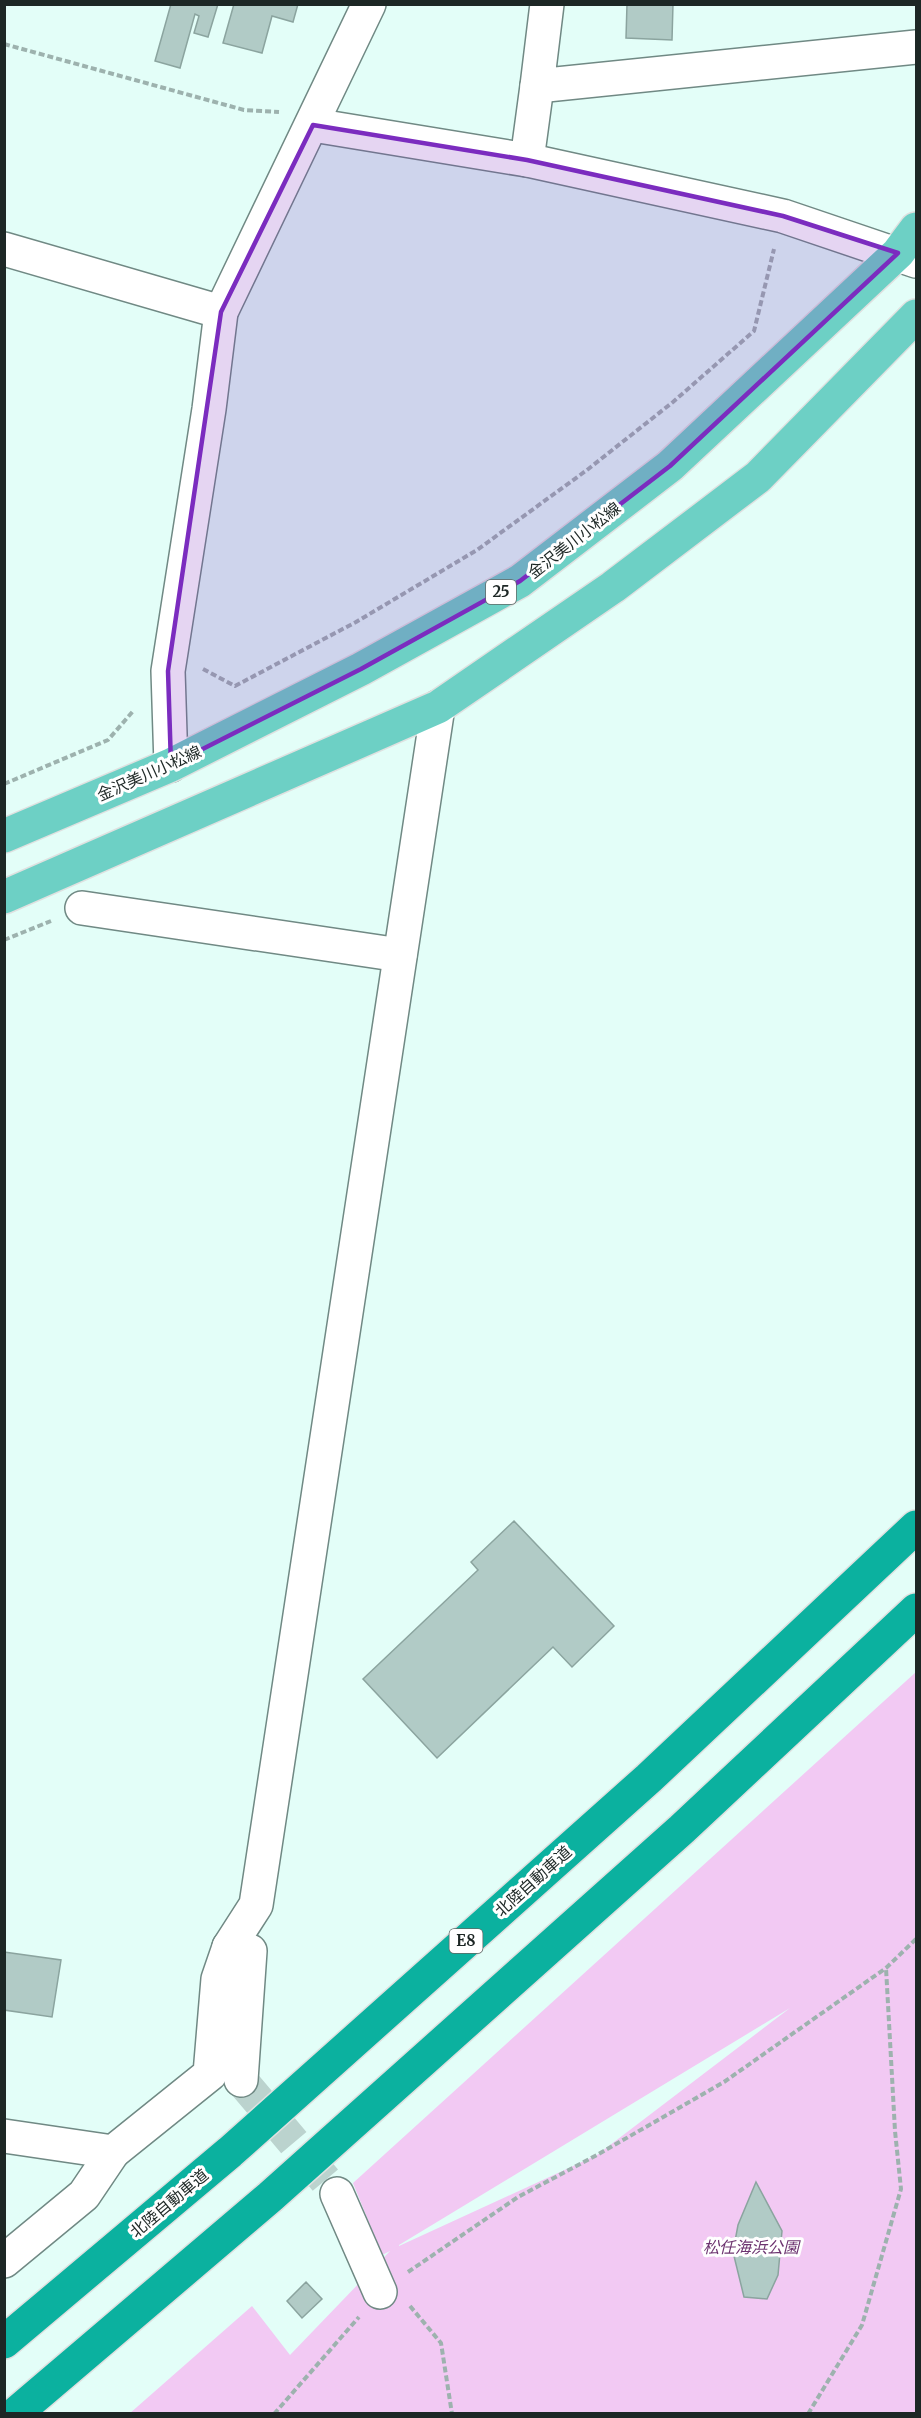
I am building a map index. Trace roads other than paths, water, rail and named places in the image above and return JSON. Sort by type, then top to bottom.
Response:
[{"type":"highway","name":"北陸自動車道","points":[[4,2342],[230,2152],[604,1818],[916,1527]]},
{"type":"highway","points":[[15,2414],[270,2197],[682,1829],[916,1610]]},
{"type":"main road","name":"金沢美川小松線","points":[[4,836],[171,765],[361,669],[520,581],[670,466],[910,248]]},
{"type":"main road","points":[[4,897],[438,707],[613,587],[758,477],[916,316]]},
{"type":"street","points":[[171,765],[168,671],[209,409],[221,312],[313,125],[369,4]]},
{"type":"street","points":[[527,160],[547,4]]},
{"type":"street","points":[[537,86],[916,47]]},
{"type":"street","points":[[313,125],[527,160],[783,216],[910,248]]},
{"type":"street","points":[[4,249],[221,312]]},
{"type":"street","points":[[4,2261],[84,2195],[113,2152],[210,2074],[218,1979],[230,1947],[256,1905],[438,707]]},
{"type":"street","points":[[82,908],[400,955]]},
{"type":"street","points":[[230,1947],[250,1951],[241,2080]]},
{"type":"street","points":[[4,2136],[113,2152]]},
{"type":"street","points":[[337,2194],[385,2288]]},
{"type":"tunnel","points":[[241,2080],[337,2194]]},
{"type":"park label","name":"松任海浜公園","points":[[751,2247]]}]
